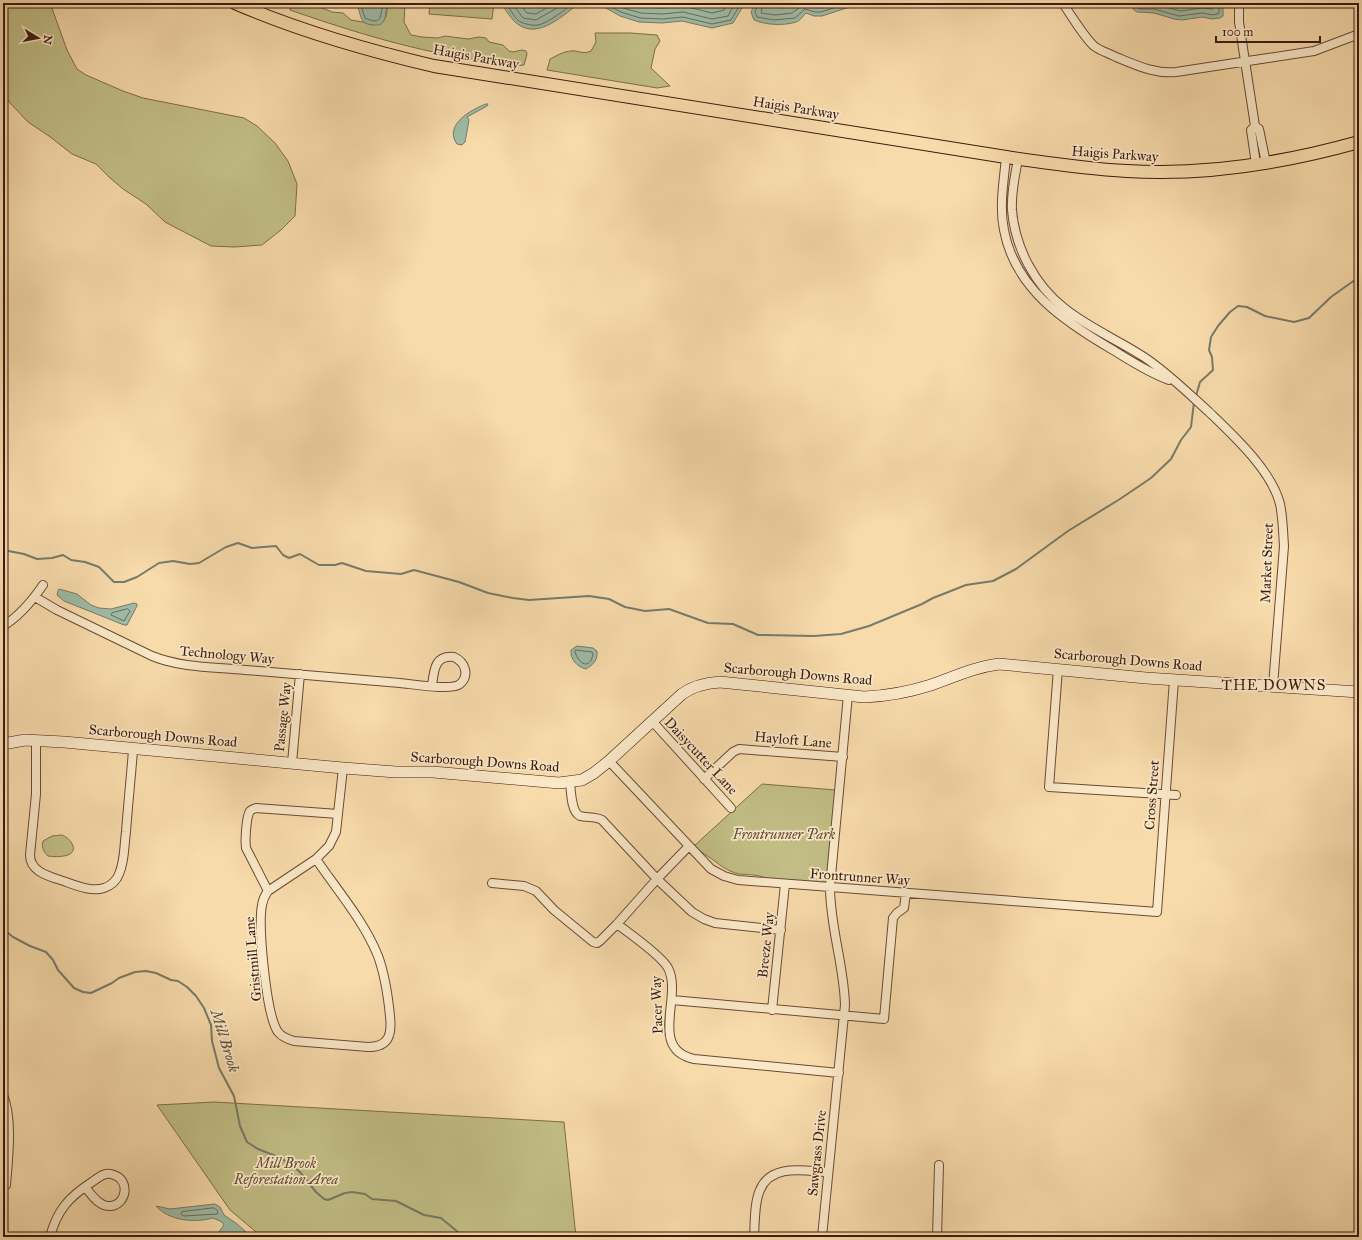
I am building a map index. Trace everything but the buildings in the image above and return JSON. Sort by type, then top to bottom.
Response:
[{"type":"main road","name":"Haigis Parkway","points":[[235,3],[328,38],[434,66],[1082,168],[1145,172],[1210,170],[1261,164],[1316,154],[1359,142]]},
{"type":"street","points":[[1063,3],[1089,40],[1095,46],[1146,69],[1169,73],[1314,51],[1359,34]]},
{"type":"street","points":[[1239,3],[1239,22],[1255,126],[1259,128],[1261,164]]},
{"type":"street","name":"Market Street","points":[[1006,157],[1002,216],[1004,232],[1020,274],[1033,291],[1077,328],[1157,376],[1178,382]]},
{"type":"street","name":"Market Street","points":[[1018,159],[1013,188],[1012,210],[1016,231],[1022,252],[1034,275],[1047,292],[1064,308],[1144,357],[1178,382],[1250,454],[1271,483],[1280,504],[1284,546],[1273,686]]},
{"type":"street","points":[[3,626],[16,617],[35,597],[43,585]]},
{"type":"street","name":"Technology Way","points":[[35,597],[58,610],[152,656],[168,662],[448,688],[458,686],[464,678],[466,674],[463,663],[459,659],[449,656],[439,661],[434,670],[432,686]]},
{"type":"street","name":"Scarborough Downs Road","points":[[3,744],[30,741],[64,742],[133,750],[343,768],[396,772],[432,772],[559,783],[587,778],[609,761],[686,691],[701,684],[709,683],[720,682],[848,695],[874,696],[897,694],[932,685],[988,665],[999,664],[1174,680],[1359,692]]},
{"type":"street","points":[[1058,669],[1050,787],[1176,795]]},
{"type":"street","name":"Passage Way","points":[[292,763],[300,674]]},
{"type":"street","name":"Cross Street","points":[[1157,912],[1174,680]]},
{"type":"street","name":"Sawgrass Drive","points":[[822,1237],[827,1172],[844,1017],[845,992],[832,920],[830,887],[848,695]]},
{"type":"street","name":"Daisycutter Lane","points":[[652,721],[732,808]]},
{"type":"street","name":"Scarborough Downs Road","points":[[3,737],[17,737],[30,741]]},
{"type":"street","points":[[30,741],[36,794],[30,855],[31,860],[36,869],[44,874],[87,888],[95,889],[104,889],[111,885],[116,880],[120,872],[125,843],[133,750]]},
{"type":"street","name":"Hayloft Lane","points":[[704,779],[739,748],[843,757]]},
{"type":"street","name":"Frontrunner Way","points":[[609,761],[711,869],[724,876],[738,880],[1157,912]]},
{"type":"street","points":[[338,814],[256,808],[250,811],[248,816],[246,848],[268,891],[316,859],[332,842],[336,832],[338,814],[343,768]]},
{"type":"street","points":[[570,782],[573,805],[576,813],[580,816],[596,817],[602,820],[657,879],[692,912],[715,923],[781,930]]},
{"type":"street","points":[[492,883],[524,886],[536,891],[554,910],[593,942],[597,943],[600,942],[689,846]]},
{"type":"street","name":"Gristmill Lane","points":[[268,891],[264,897],[261,910],[262,945],[267,996],[277,1030],[283,1037],[294,1041],[368,1047],[375,1047],[382,1044],[388,1036],[391,1027],[388,995],[383,969],[368,935],[316,859]]},
{"type":"street","name":"Breeze Way","points":[[772,1010],[785,884]]},
{"type":"street","points":[[672,1000],[844,1017],[884,1019],[893,918],[904,908],[906,893]]},
{"type":"street","name":"Pacer Way","points":[[617,924],[665,963],[669,968],[673,984],[669,1025],[670,1038],[678,1051],[688,1057],[838,1073]]},
{"type":"street","points":[[3,1095],[7,1109],[5,1161],[6,1185]]},
{"type":"street","points":[[937,1237],[939,1165]]},
{"type":"street","points":[[754,1237],[759,1191],[768,1179],[774,1174],[787,1171],[827,1172]]},
{"type":"street","points":[[50,1237],[53,1226],[62,1208],[70,1198],[84,1186],[103,1175],[111,1174],[122,1181],[125,1193],[119,1203],[106,1206],[100,1203],[84,1186]]},
{"type":"green space","points":[[3,3],[50,3],[67,50],[77,69],[86,75],[143,98],[244,118],[257,126],[275,143],[288,161],[297,184],[295,216],[281,230],[262,245],[235,247],[211,246],[165,222],[146,204],[123,189],[96,164],[72,154],[28,122],[10,103],[3,93]]},
{"type":"green space","points":[[291,3],[300,3],[332,12],[343,13],[351,20],[371,25],[386,17],[388,3],[405,3],[404,22],[411,35],[438,38],[445,36],[468,39],[479,37],[486,38],[489,42],[503,45],[509,51],[513,52],[522,50],[526,51],[527,54],[524,65],[515,66],[410,47],[290,10]]},
{"type":"green space","points":[[430,3],[494,3],[492,19],[429,14]]},
{"type":"green space","points":[[595,33],[657,35],[660,41],[655,49],[651,68],[670,86],[657,88],[547,70],[550,59],[559,54],[572,51],[585,53],[591,51],[596,42]]},
{"type":"green space","name":"Frontrunner Park","points":[[762,784],[836,790],[828,877],[826,882],[821,884],[769,880],[758,876],[739,874],[723,867],[694,846]]},
{"type":"green space","points":[[62,835],[72,843],[72,852],[65,856],[48,856],[43,849],[43,841],[52,836]]},
{"type":"green space","name":"Mill Brook Reforestation Area","points":[[214,1102],[564,1122],[576,1237],[262,1237],[230,1210],[157,1105]]},
{"type":"water","points":[[356,3],[388,3],[383,22],[377,25],[370,25],[363,21]]},
{"type":"water","points":[[501,3],[580,3],[543,27],[527,29],[516,23],[511,18]]},
{"type":"water","points":[[592,3],[745,3],[733,23],[712,28],[682,21],[662,23],[639,22],[620,16],[606,8]]},
{"type":"water","points":[[755,3],[862,3],[822,16],[814,16],[806,13],[800,20],[791,23],[775,24],[754,20],[751,12]]},
{"type":"water","points":[[1134,3],[1223,3],[1223,16],[1212,19],[1202,17],[1182,20],[1174,19],[1154,13],[1137,12],[1133,9]]},
{"type":"water","points":[[488,104],[487,106],[467,117],[469,120],[465,142],[462,145],[457,144],[454,137],[456,124],[467,114]]},
{"type":"water","points":[[59,589],[77,594],[91,605],[99,608],[111,609],[134,603],[137,604],[137,606],[127,625],[124,625],[64,601],[57,595]]},
{"type":"water","points":[[577,646],[593,648],[597,651],[597,657],[594,662],[586,669],[577,664],[573,659],[571,650]]},
{"type":"water","points":[[215,1204],[220,1207],[224,1215],[252,1237],[215,1237],[224,1225],[222,1222],[213,1218],[206,1220],[183,1220],[168,1215],[156,1206],[170,1209]]},
{"type":"waterway","points":[[1196,396],[1200,382],[1213,370],[1212,357],[1209,350],[1211,337],[1230,312],[1238,306],[1247,307],[1265,316],[1294,322],[1309,318],[1331,297],[1359,277]]},
{"type":"waterway","points":[[3,550],[24,554],[37,559],[52,558],[63,555],[71,560],[85,562],[99,567],[114,582],[124,582],[137,577],[159,563],[173,561],[190,564],[199,563],[226,547],[238,543],[252,548],[276,546],[283,555],[289,558],[300,554],[319,565],[335,565],[342,563],[366,571],[401,574],[414,570],[459,582],[488,593],[513,598],[529,600],[589,596],[609,599],[625,607],[645,611],[669,609],[708,623],[733,624],[758,635],[814,636],[841,634],[869,626],[966,585],[993,581],[1016,569],[1068,531],[1151,478],[1171,459],[1181,440],[1191,427],[1194,402]]},
{"type":"waterway","name":"Mill Brook","points":[[3,929],[13,937],[46,952],[53,960],[58,970],[74,988],[83,992],[91,993],[119,978],[135,972],[146,971],[178,981],[187,987],[196,996],[204,1008],[211,1025],[212,1041],[219,1068],[234,1096],[240,1126],[247,1142],[258,1149],[281,1158],[299,1171],[316,1192],[324,1199],[328,1200],[345,1193],[352,1192],[365,1194],[372,1199],[396,1201],[424,1215],[441,1218],[464,1237]]},
{"type":"district","name":"THE DOWNS","points":[[1274,685]]}]
